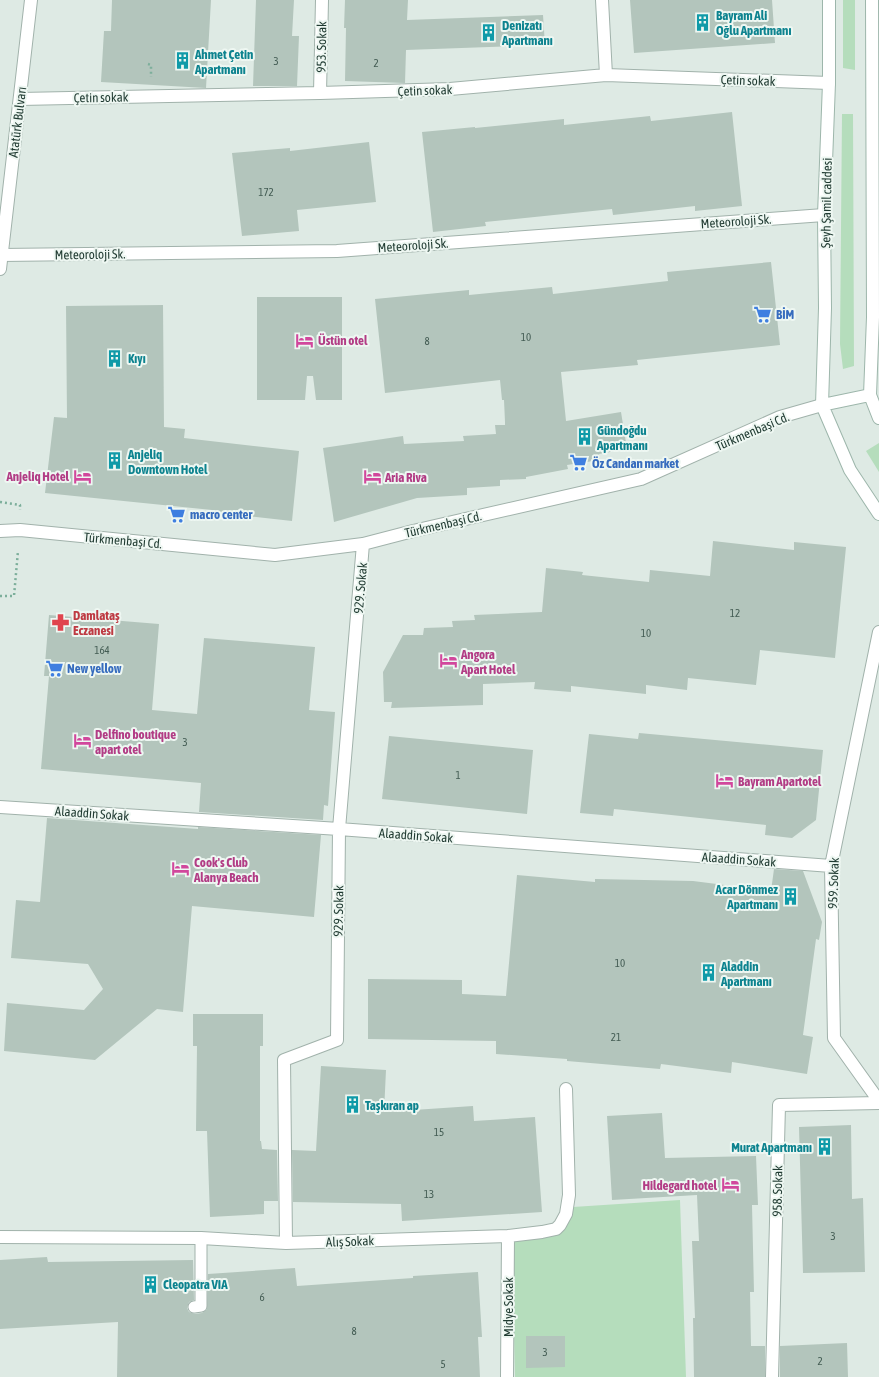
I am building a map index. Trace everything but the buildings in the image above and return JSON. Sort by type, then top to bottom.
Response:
[{"type":"street","name":"Atatürk Bulvarı","points":[[0,269],[31,0]]},
{"type":"street","name":"953. Sokak","points":[[320,93],[322,0]]},
{"type":"street","points":[[602,0],[606,75]]},
{"type":"street","name":"Şeyh Şamil caddesi","points":[[822,405],[825,308],[824,215],[829,83],[829,0]]},
{"type":"street","points":[[872,0],[876,90],[876,317],[870,395],[879,418]]},
{"type":"street","name":"Çetin sokak","points":[[20,99],[450,89],[606,75],[829,83]]},
{"type":"street","name":"Meteoroloji Sk.","points":[[1,255],[337,251],[824,215]]},
{"type":"street","name":"Türkmenbaşi Cd.","points":[[0,531],[20,530],[275,555],[363,544],[641,479],[780,417],[822,405],[870,395]]},
{"type":"street","points":[[822,405],[850,470],[879,514]]},
{"type":"street","name":"929. Sokak","points":[[286,1243],[284,1060],[337,1040],[339,829],[363,544]]},
{"type":"street","name":"959. Sokak","points":[[879,632],[831,866],[834,1038],[879,1102]]},
{"type":"street","name":"Alaaddin Sokak","points":[[0,807],[339,829],[831,866]]},
{"type":"street","name":"Alış Sokak","points":[[0,1237],[200,1238],[286,1243],[508,1236],[556,1229],[566,1214],[569,1195],[566,1089]]},
{"type":"street","name":"958. Sokak","points":[[772,1377],[779,1105],[879,1102]]},
{"type":"street","name":"Midye Sokak","points":[[507,1377],[508,1236]]},
{"type":"lane","points":[[194,1307],[201,1306],[200,1238]]},
{"type":"green space","points":[[843,0],[855,0],[855,70],[843,68]]},
{"type":"green space","points":[[842,114],[853,114],[854,366],[843,369],[840,344]]},
{"type":"green space","points":[[879,443],[879,472],[866,451]]},
{"type":"green space","points":[[680,1200],[686,1377],[515,1377],[512,1240],[557,1233],[573,1207]]},
{"type":"place","name":"Bayram Ali Oğlu Apartmanı","points":[[703,22]]},
{"type":"place","name":"Denizatı Apartmanı","points":[[489,32]]},
{"type":"place","name":"Ahmet Çetin Apartmanı","points":[[182,61]]},
{"type":"place","name":"BİM","points":[[763,314]]},
{"type":"place","name":"Üstün otel","points":[[305,340]]},
{"type":"place","name":"Kıyı","points":[[115,358]]},
{"type":"place","name":"Gündoğdu Apartmanı","points":[[584,437]]},
{"type":"place","name":"Anjeliq Downtown Hotel","points":[[115,461]]},
{"type":"place","name":"Öz Candan market","points":[[579,463]]},
{"type":"place","name":"Anjeliq Hotel","points":[[82,476]]},
{"type":"place","name":"Aria Riva","points":[[372,477]]},
{"type":"place","name":"macro center","points":[[177,514]]},
{"type":"place","name":"Damlataş Eczanesi","points":[[60,622]]},
{"type":"place","name":"Angora Apart Hotel","points":[[448,661]]},
{"type":"place","name":"New yellow","points":[[54,668]]},
{"type":"place","name":"Delfino boutique apart otel","points":[[82,741]]},
{"type":"place","name":"Bayram Apartotel","points":[[725,781]]},
{"type":"place","name":"Cook's Club Alanya Beach","points":[[181,869]]},
{"type":"place","name":"Acar Dönmez Apartmanı","points":[[791,896]]},
{"type":"place","name":"Aladdin Apartmanı","points":[[708,973]]},
{"type":"place","name":"Taşkıran ap","points":[[352,1105]]},
{"type":"place","name":"Murat Apartmanı","points":[[825,1147]]},
{"type":"place","name":"Hildegard hotel","points":[[730,1185]]},
{"type":"place","name":"Cleopatra VIA","points":[[150,1284]]}]
